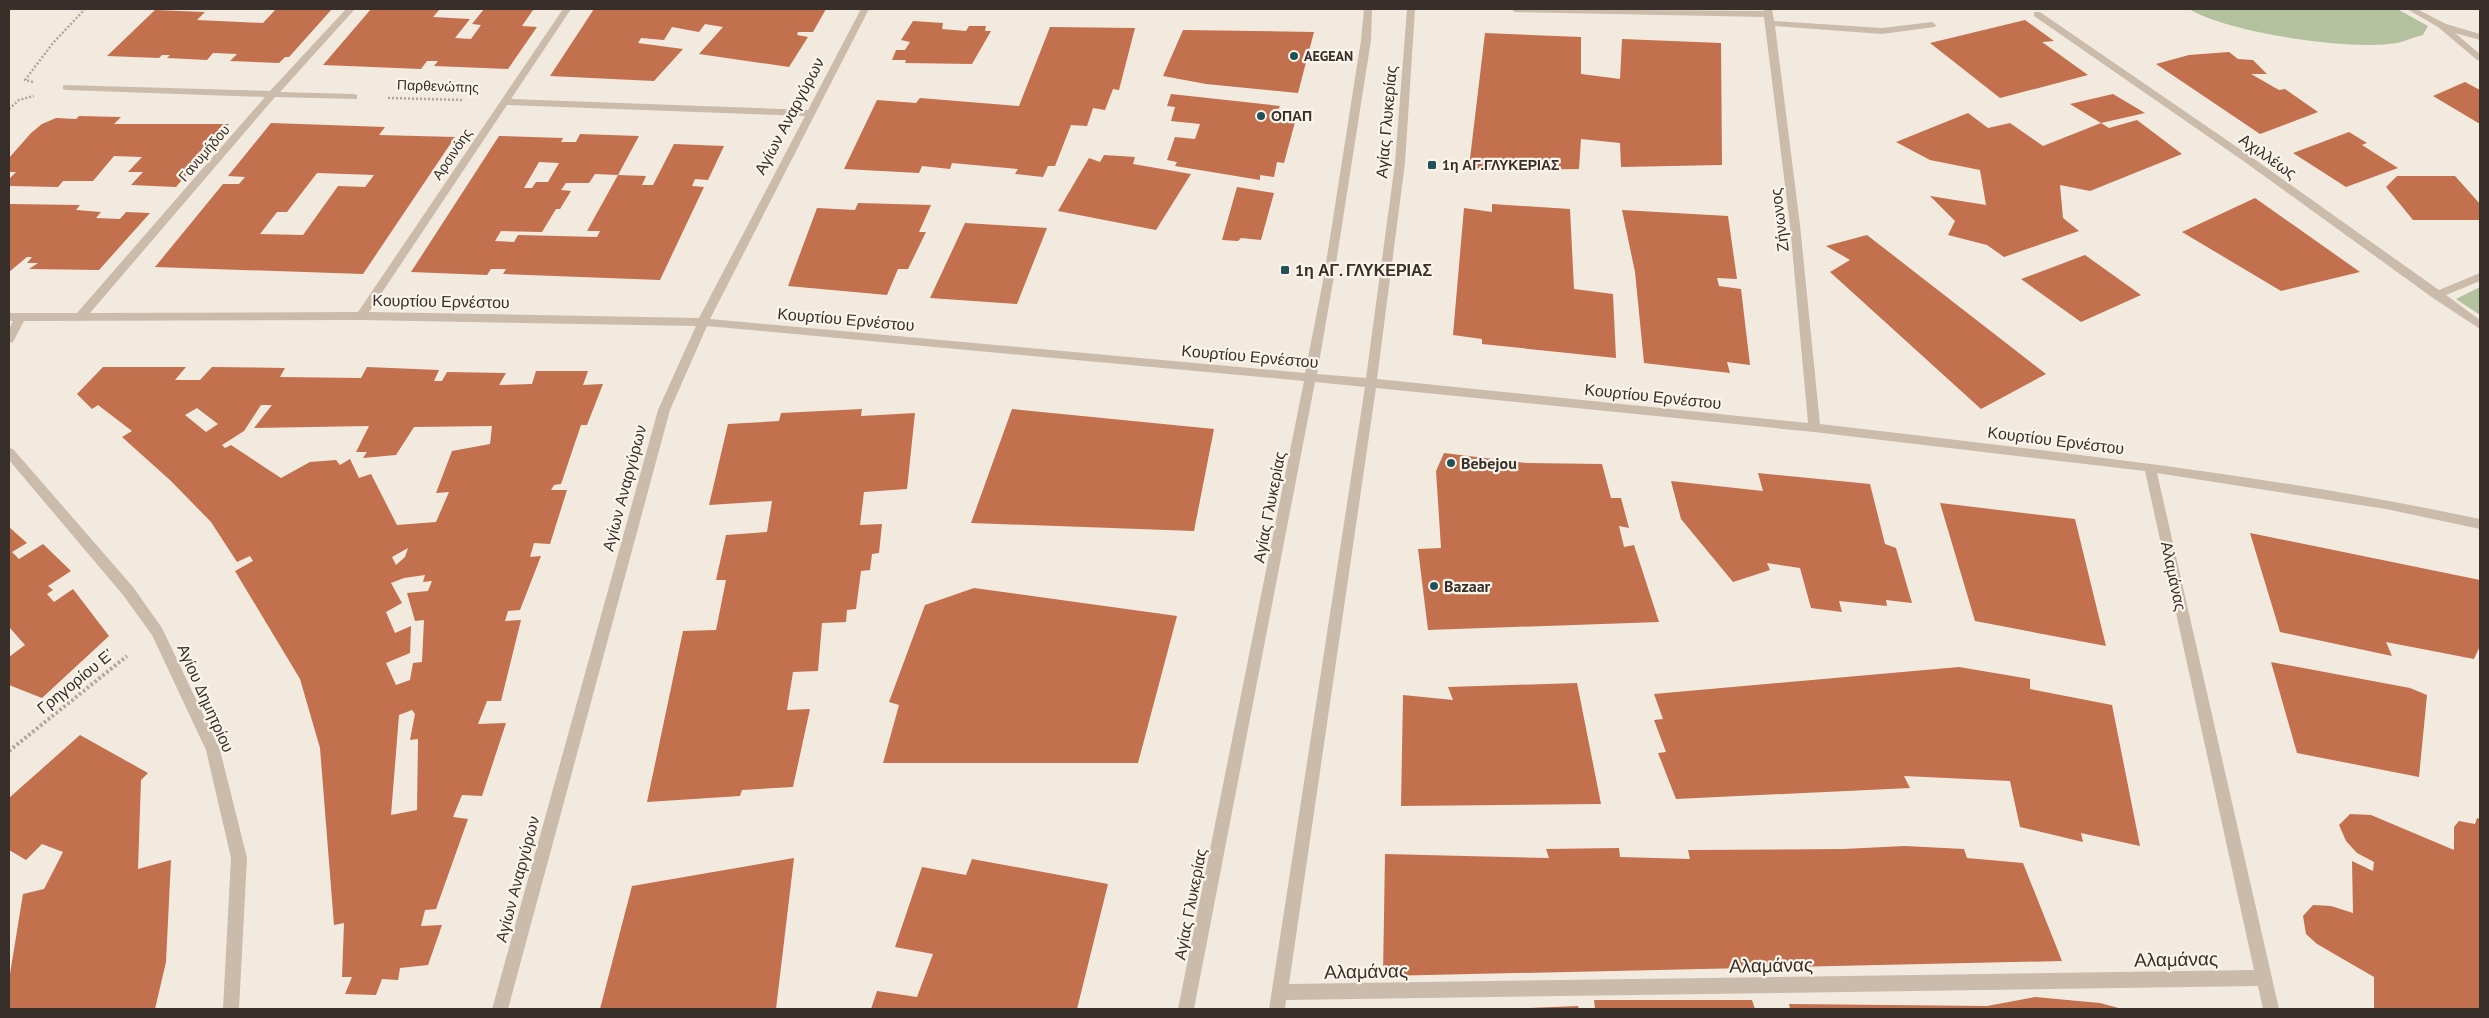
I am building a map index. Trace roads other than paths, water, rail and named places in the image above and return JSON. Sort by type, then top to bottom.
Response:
[{"type":"street","name":"Γανυμήδου","points":[[80,317],[273,94],[351,9]]},
{"type":"street","name":"Αρσινόης","points":[[361,316],[566,9]]},
{"type":"street","name":"Αγίων Αναργύρων","points":[[500,1009],[664,410],[702,322],[809,113],[865,9]]},
{"type":"street","name":"Αγίας Γλυκερίας","points":[[1186,1009],[1329,276],[1366,40],[1368,9]]},
{"type":"street","name":"Αγίας Γλυκερίας","points":[[1277,1009],[1371,383],[1400,163],[1411,9]]},
{"type":"street","points":[[1515,9],[1768,15],[1882,31],[1932,25]]},
{"type":"street","points":[[2411,9],[2441,25],[2480,37]]},
{"type":"street","name":"Αχιλλέως","points":[[2037,14],[2246,158],[2480,326]]},
{"type":"street","name":"Ζήνωνος","points":[[1768,15],[1795,225],[1814,428]]},
{"type":"street","points":[[2441,25],[2480,58]]},
{"type":"street","points":[[66,87],[354,97]]},
{"type":"street","points":[[503,102],[809,113]]},
{"type":"street","points":[[2438,295],[2480,276]]},
{"type":"street","name":"Κουρτίου Ερνέστου","points":[[9,317],[361,316],[702,322],[1371,383],[1814,428],[2150,467],[2386,504],[2480,524]]},
{"type":"street","points":[[9,339],[21,317]]},
{"type":"street","name":"Αγίου Δημητρίου","points":[[9,452],[128,591],[157,632],[213,750],[239,858],[231,1009]]},
{"type":"street","name":"Αλαμάνας","points":[[2150,467],[2262,978],[2271,1009]]},
{"type":"street","name":"Αλαμάνας","points":[[1280,992],[2262,978]]},
{"type":"place","name":"AEGEAN","points":[[1294,56]]},
{"type":"place","name":"ΟΠΑΠ","points":[[1261,116]]},
{"type":"place","name":"1η ΑΓ.ΓΛΥΚΕΡΙΑΣ","points":[[1432,165]]},
{"type":"place","name":"1η ΑΓ. ΓΛΥΚΕΡΙΑΣ","points":[[1285,270]]},
{"type":"place","name":"Bebejou","points":[[1451,463]]},
{"type":"place","name":"Bazaar","points":[[1434,586]]}]
